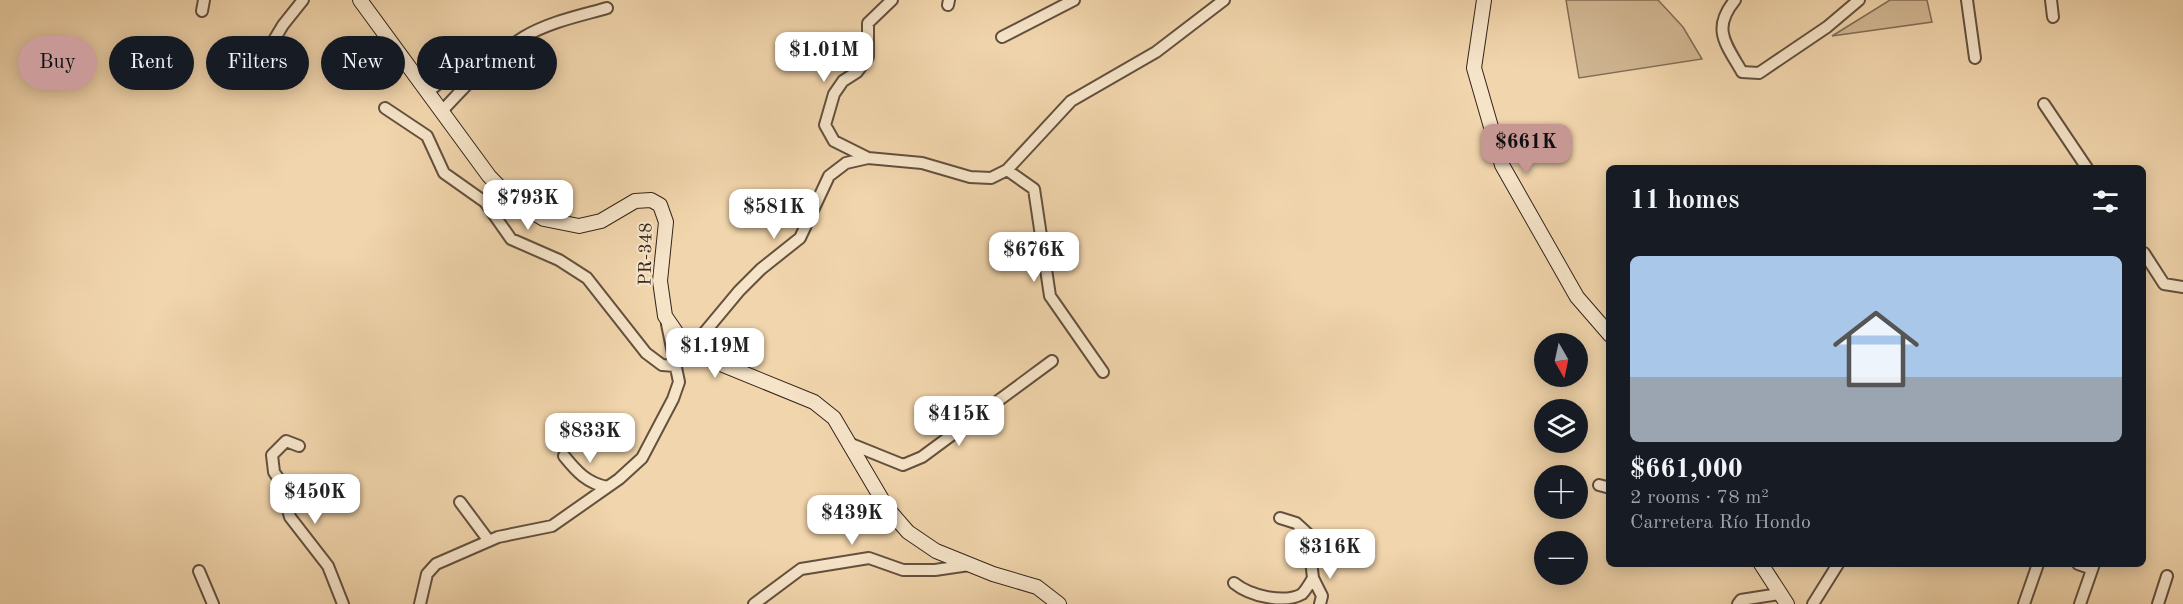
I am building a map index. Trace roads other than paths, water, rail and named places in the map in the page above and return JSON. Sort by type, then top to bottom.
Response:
[{"type":"street","points":[[276,36],[303,0]]},
{"type":"street","name":"PR-348","points":[[360,0],[489,176],[512,200],[544,219],[579,226],[601,221],[635,201],[651,200],[660,205],[666,222],[660,281],[665,316],[689,351]]},
{"type":"street","points":[[868,158],[834,141],[825,125],[834,94],[843,81],[857,72],[868,57],[868,23],[892,0]]},
{"type":"street","points":[[1002,38],[1074,0]]},
{"type":"street","points":[[1055,603],[1037,587],[969,565],[936,551],[908,532],[887,507],[834,418],[814,402],[689,351],[739,291],[761,269],[800,238],[829,176],[846,163],[868,158],[922,163],[970,177],[991,178],[1007,170],[1071,101],[1156,52],[1224,0]]},
{"type":"street","points":[[1484,0],[1474,68],[1502,165],[1577,297],[1606,330]]},
{"type":"street","points":[[1735,0],[1724,14],[1722,36],[1742,72],[1760,73],[1827,27],[1859,0]]},
{"type":"street","points":[[1967,0],[1975,58]]},
{"type":"street","points":[[2051,0],[2053,17]]},
{"type":"street","points":[[442,111],[478,72],[525,37],[547,26],[607,8]]},
{"type":"street","points":[[2044,104],[2085,165]]},
{"type":"street","points":[[385,108],[427,136],[444,173],[485,202],[511,239],[559,260],[587,278],[646,353],[662,365],[675,366]]},
{"type":"street","points":[[1007,170],[1034,189],[1050,296],[1103,372]]},
{"type":"street","points":[[2146,256],[2164,284],[2183,287]]},
{"type":"street","points":[[420,604],[428,574],[436,564],[489,541],[552,526],[607,487],[642,458],[673,399],[679,382],[665,316]]},
{"type":"street","points":[[851,444],[903,465],[922,457],[1052,361]]},
{"type":"street","points":[[298,446],[286,441],[272,455],[274,472],[280,481],[290,517],[328,566],[343,604]]},
{"type":"street","points":[[564,456],[579,474],[594,484],[607,487]]},
{"type":"street","points":[[460,502],[489,541]]},
{"type":"street","points":[[1280,518],[1296,523],[1308,534],[1314,578],[1322,596],[1320,604]]},
{"type":"street","points":[[754,604],[801,569],[869,558],[903,570],[935,570],[969,565]]},
{"type":"street","points":[[1763,567],[1783,599]]},
{"type":"street","points":[[1814,604],[1836,567]]},
{"type":"street","points":[[2024,604],[2037,567]]},
{"type":"street","points":[[2080,604],[2093,567]]},
{"type":"street","points":[[199,571],[213,604]]},
{"type":"street","points":[[2158,604],[2167,576]]},
{"type":"street","points":[[1234,583],[1242,590],[1283,601],[1301,595],[1314,578]]},
{"type":"street","points":[[1738,604],[1741,600],[1783,599]]}]
